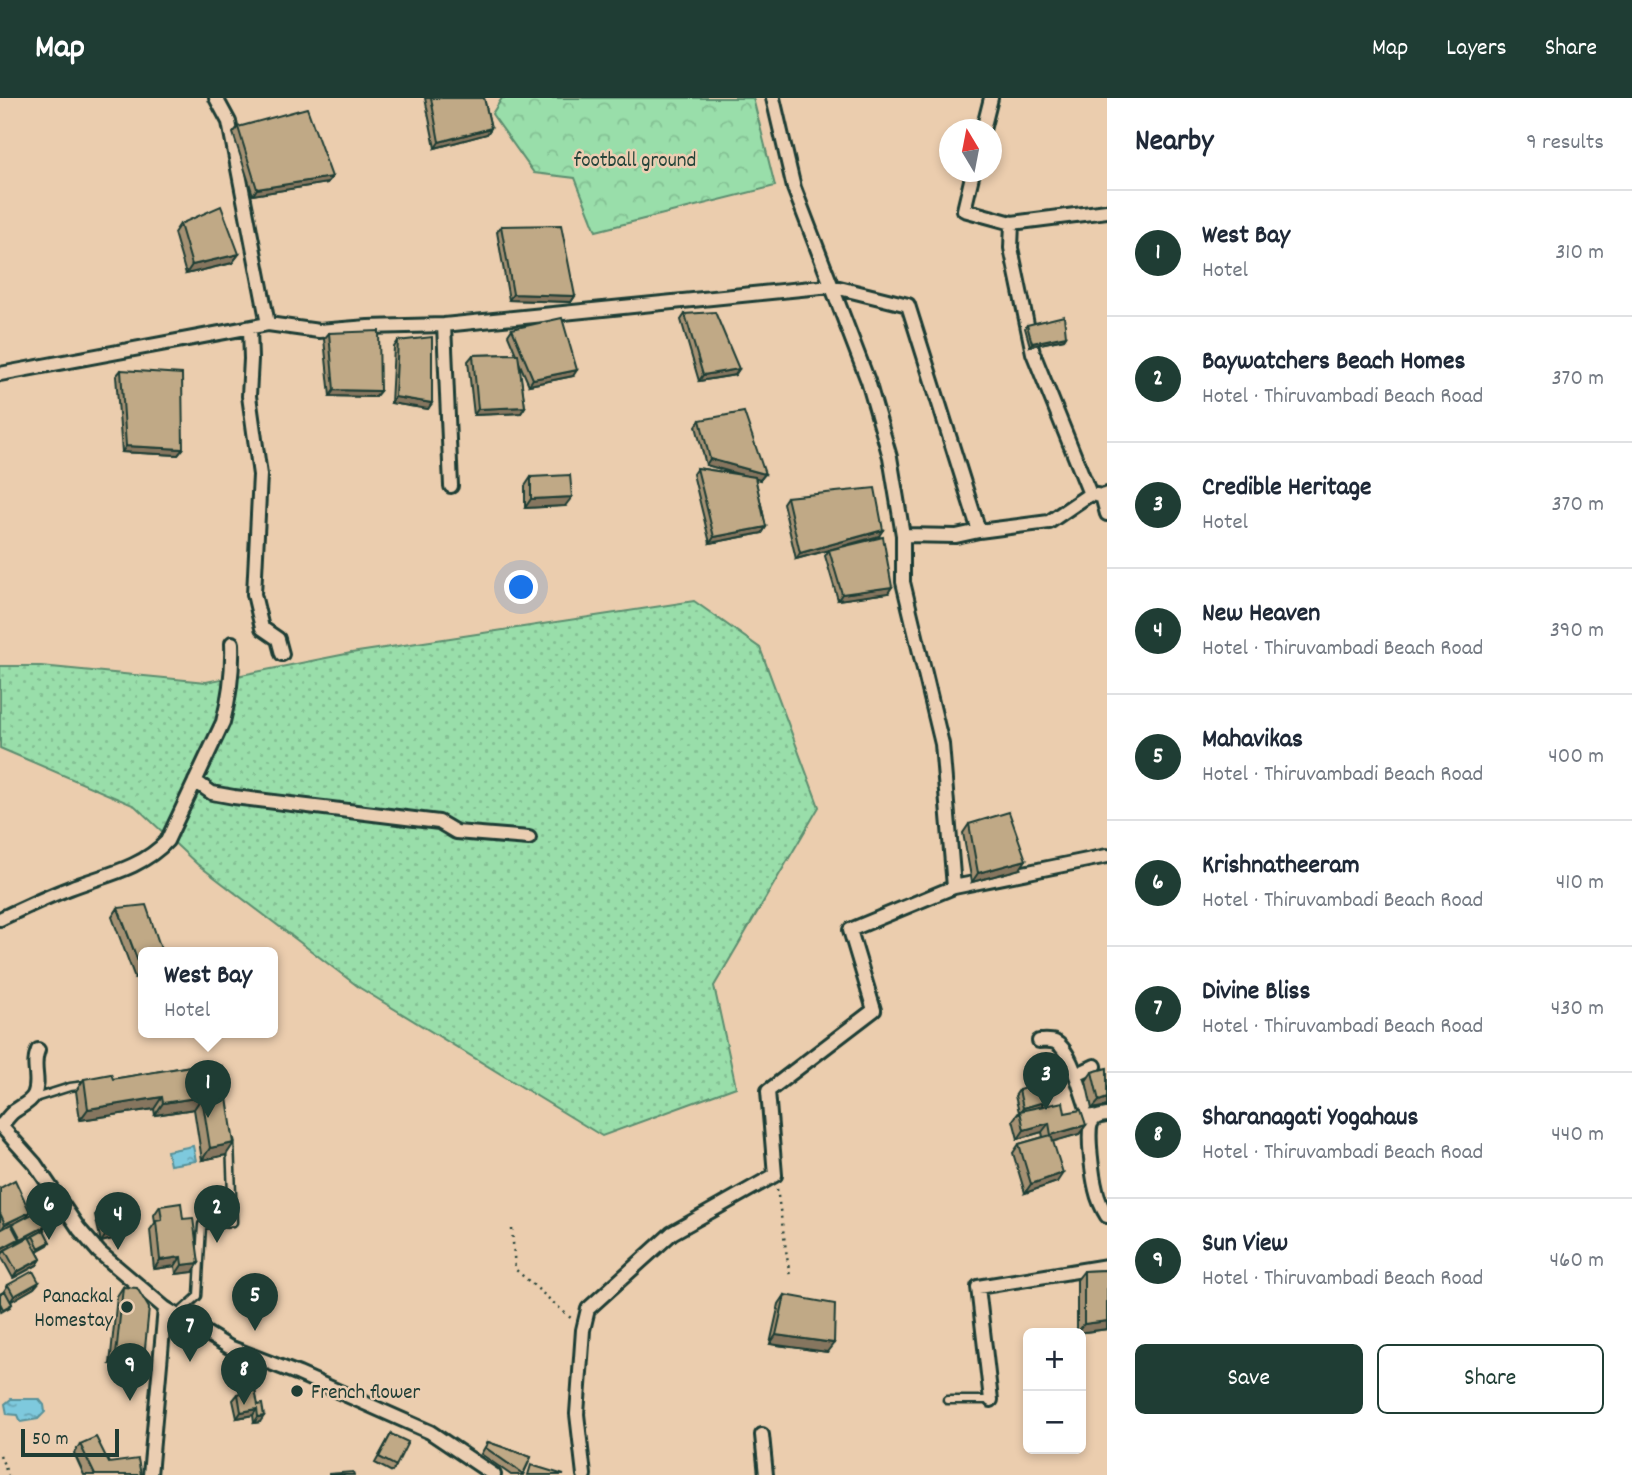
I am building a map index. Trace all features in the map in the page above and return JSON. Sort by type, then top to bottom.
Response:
[{"type":"street","points":[[216,98],[229,122],[268,324]]},
{"type":"street","points":[[773,98],[794,188],[868,381],[890,457],[903,535],[903,582],[942,744],[954,887]]},
{"type":"street","points":[[985,119],[990,98]]},
{"type":"street","points":[[971,182],[964,210],[1012,223],[1107,211]]},
{"type":"street","points":[[1012,223],[1011,248],[1033,354],[1107,514]]},
{"type":"street","points":[[0,374],[268,324],[319,331],[444,325],[831,286],[908,304],[979,531]]},
{"type":"street","points":[[444,325],[451,486]]},
{"type":"street","points":[[250,328],[249,396],[260,475],[254,594],[262,628],[278,639],[282,654]]},
{"type":"street","points":[[903,535],[956,536],[1049,522],[1100,494]]},
{"type":"street","points":[[0,919],[71,888],[133,866],[167,841],[223,722],[233,669],[232,643]]},
{"type":"street","points":[[195,781],[212,793],[233,797],[439,822],[456,832],[529,838]]},
{"type":"street","points":[[583,1475],[577,1414],[583,1330],[588,1309],[672,1233],[775,1175],[768,1091],[874,1010],[850,930],[954,887],[1107,856]]},
{"type":"street","points":[[1039,1041],[1057,1043],[1073,1066],[1092,1121],[1090,1154],[1096,1192],[1107,1216]]},
{"type":"street","points":[[38,1050],[34,1062],[36,1088],[31,1099],[1,1126],[35,1164],[79,1229],[99,1252],[171,1311],[229,1347],[299,1374],[430,1432],[494,1475]]},
{"type":"street","points":[[1076,1075],[1094,1066]]},
{"type":"street","points":[[1092,1121],[1107,1115]]},
{"type":"street","points":[[990,1400],[978,1287],[1107,1266]]},
{"type":"street","points":[[150,1475],[171,1311]]},
{"type":"street","points":[[762,1435],[766,1475]]},
{"type":"lane","points":[[31,1099],[70,1087],[97,1084]]},
{"type":"lane","points":[[171,1311],[198,1296],[202,1225],[233,1222],[230,1139]]},
{"type":"lane","points":[[947,1400],[990,1400]]},
{"type":"path","points":[[775,1175],[790,1277]]},
{"type":"path","points":[[512,1229],[515,1269],[583,1330]]},
{"type":"path","points":[[0,1455],[8,1475]]},
{"type":"green space","name":"football ground","points":[[502,98],[753,98],[775,186],[596,231],[575,178],[534,173],[492,114]]},
{"type":"green space","points":[[694,601],[760,648],[819,807],[714,986],[736,1087],[602,1136],[360,988],[197,864],[135,806],[0,748],[0,666],[41,666],[206,682],[351,653]]},
{"type":"water","points":[[193,1146],[196,1161],[170,1165],[167,1151]]},
{"type":"water","points":[[11,1399],[39,1399],[45,1412],[38,1419],[21,1422],[18,1415],[7,1414],[5,1404]]},
{"type":"building","points":[[431,98],[484,98],[491,128],[439,142]]},
{"type":"building","points":[[307,108],[332,177],[257,189],[238,127]]},
{"type":"building","points":[[221,206],[239,254],[192,265],[180,224]]},
{"type":"building","points":[[561,225],[575,296],[513,294],[501,226]]},
{"type":"building","points":[[715,312],[739,369],[703,375],[685,314]]},
{"type":"building","points":[[1064,316],[1066,336],[1032,343],[1027,325]]},
{"type":"building","points":[[562,318],[577,370],[533,379],[512,329]]},
{"type":"building","points":[[379,331],[380,391],[334,390],[329,333]]},
{"type":"building","points":[[432,337],[432,403],[395,397],[398,341]]},
{"type":"building","points":[[518,354],[525,407],[478,409],[473,355]]},
{"type":"building","points":[[121,370],[182,374],[183,449],[126,446]]},
{"type":"building","points":[[744,412],[765,474],[710,459],[700,420]]},
{"type":"building","points":[[697,468],[755,477],[766,527],[714,537]]},
{"type":"building","points":[[570,475],[572,497],[531,499],[531,477]]},
{"type":"building","points":[[875,488],[883,530],[800,553],[787,497]]},
{"type":"building","points":[[883,537],[892,587],[842,594],[829,550]]},
{"type":"building","points":[[1009,812],[1026,860],[978,873],[969,824]]},
{"type":"building","points":[[146,905],[160,947],[138,947],[138,961],[118,908]]},
{"type":"building","points":[[197,1065],[203,1069],[222,1066],[234,1143],[210,1148],[202,1097],[163,1103],[162,1097],[88,1109],[84,1079],[111,1074],[113,1079]]},
{"type":"building","points":[[1107,1068],[1107,1098],[1099,1101],[1092,1072]]},
{"type":"building","points":[[1039,1084],[1044,1102],[1023,1108],[1019,1090]]},
{"type":"building","points":[[1063,1102],[1065,1113],[1081,1110],[1086,1125],[1051,1135],[1049,1123],[1024,1130],[1020,1111]]},
{"type":"building","points":[[1051,1135],[1063,1173],[1031,1184],[1019,1144]]},
{"type":"building","points":[[15,1180],[30,1212],[5,1224],[0,1213],[0,1188]]},
{"type":"building","points":[[181,1203],[183,1219],[193,1218],[199,1263],[182,1265],[181,1257],[160,1260],[156,1221],[162,1220],[160,1206]]},
{"type":"building","points":[[118,1204],[124,1231],[105,1236],[99,1209]]},
{"type":"building","points":[[38,1211],[46,1226],[21,1239],[13,1224]]},
{"type":"building","points":[[11,1224],[19,1239],[0,1249],[0,1230]]},
{"type":"building","points":[[44,1230],[50,1242],[39,1248],[33,1236]]},
{"type":"building","points":[[29,1237],[41,1259],[17,1272],[5,1250]]},
{"type":"building","points":[[1107,1270],[1107,1321],[1084,1324],[1084,1271]]},
{"type":"building","points":[[33,1271],[39,1282],[14,1296],[8,1285]]},
{"type":"building","points":[[123,1287],[137,1288],[149,1308],[144,1358],[116,1355]]},
{"type":"building","points":[[5,1291],[12,1304],[3,1309],[0,1294]]},
{"type":"building","points":[[785,1295],[835,1304],[834,1343],[776,1335]]},
{"type":"building","points":[[255,1390],[264,1416],[258,1417],[257,1409],[241,1412],[238,1394]]},
{"type":"building","points":[[391,1434],[408,1442],[396,1466],[379,1457]]},
{"type":"building","points":[[96,1437],[109,1463],[138,1459],[141,1475],[95,1475],[80,1444]]},
{"type":"building","points":[[488,1442],[531,1457],[523,1474],[486,1448]]},
{"type":"building","points":[[531,1465],[564,1475],[528,1475]]},
{"type":"building","points":[[353,1472],[354,1475],[329,1475],[329,1474]]},
{"type":"place","name":"Credible Heritage","points":[[1046,1110]]},
{"type":"place","name":"West Bay","points":[[208,1118]]},
{"type":"place","name":"Krishnatheeram","points":[[49,1240]]},
{"type":"place","name":"Baywatchers Beach Homes","points":[[217,1243]]},
{"type":"place","name":"New Heaven","points":[[118,1250]]},
{"type":"place","name":"Panackal Homestay","points":[[127,1307]]},
{"type":"place","name":"Mahavikas","points":[[255,1331]]},
{"type":"place","name":"Divine Bliss","points":[[190,1362]]},
{"type":"place","name":"French flower","points":[[297,1391]]},
{"type":"place","name":"Sun View","points":[[130,1401]]},
{"type":"place","name":"Sharanagati Yogahaus","points":[[244,1405]]}]
